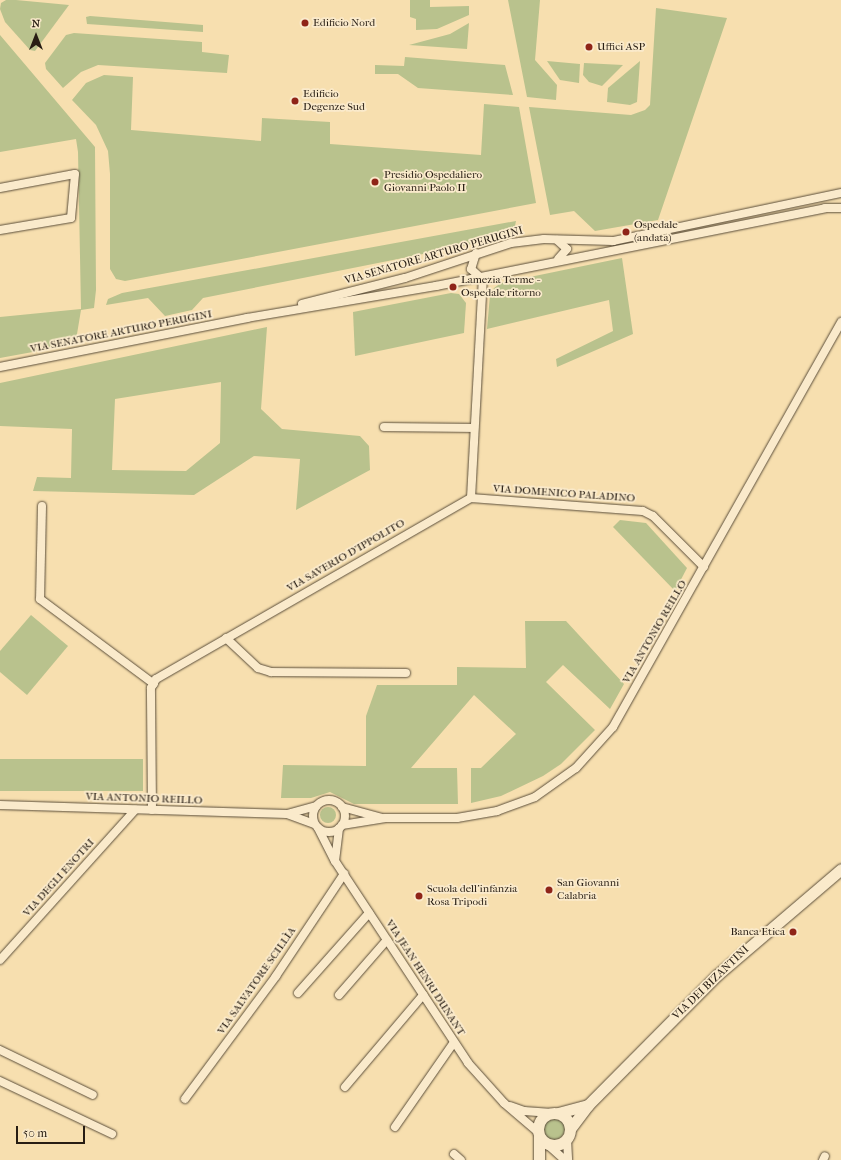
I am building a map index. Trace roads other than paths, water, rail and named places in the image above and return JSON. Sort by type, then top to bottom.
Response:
[{"type":"street","points":[[0,188],[74,174],[71,218],[0,230]]},
{"type":"street","name":"VIA SENATORE ARTURO PERUGINI","points":[[246,318],[405,278],[476,253],[519,242],[557,240],[613,241],[841,193]]},
{"type":"street","name":"VIA SENATORE ARTURO PERUGINI","points":[[0,367],[246,318],[481,277],[825,208],[841,208]]},
{"type":"street","points":[[554,262],[563,257],[567,249],[557,240]]},
{"type":"street","points":[[471,498],[481,277],[471,269],[476,253]]},
{"type":"street","name":"VIA ANTONIO REILLO","points":[[341,827],[385,818],[457,818],[498,811],[536,797],[576,768],[613,727],[841,322]]},
{"type":"street","points":[[384,427],[474,428]]},
{"type":"street","name":"VIA DOMENICO PALADINO","points":[[471,498],[643,511],[653,516],[704,567]]},
{"type":"street","name":"VIA SAVERIO D'IPPOLITO","points":[[154,684],[164,673],[471,498]]},
{"type":"street","points":[[42,506],[40,599],[154,684],[151,688],[152,810]]},
{"type":"street","points":[[226,638],[258,668],[271,672],[406,673]]},
{"type":"street","points":[[335,861],[341,827],[345,816],[342,807],[330,800],[316,806],[313,815],[316,826],[328,832],[341,827]]},
{"type":"street","name":"VIA ANTONIO REILLO","points":[[0,805],[287,814],[316,806]]},
{"type":"street","name":"VIA ANTONIO REILLO","points":[[342,807],[385,818]]},
{"type":"street","name":"VIA DEGLI ENOTRI","points":[[0,960],[135,810]]},
{"type":"street","name":"VIA ANTONIO REILLO","points":[[287,814],[316,826]]},
{"type":"street","name":"VIA JEAN HENRI DUNANT","points":[[316,826],[335,861],[454,1042],[483,1082],[504,1103],[553,1139],[565,1160]]},
{"type":"street","name":"VIA DEI BIZANTINI","points":[[544,1160],[553,1139],[717,975],[841,869]]},
{"type":"street","name":"VIA SALVATORE SCILLÌA","points":[[185,1099],[276,976],[344,874]]},
{"type":"street","points":[[298,993],[370,913]]},
{"type":"street","points":[[339,995],[387,940]]},
{"type":"street","points":[[345,1087],[423,995]]},
{"type":"street","points":[[394,1127],[454,1042]]},
{"type":"street","points":[[0,1050],[92,1095]]},
{"type":"street","points":[[0,1081],[112,1134]]},
{"type":"street","name":"VIA JEAN HENRI DUNANT","points":[[504,1103],[524,1111],[555,1113]]},
{"type":"street","points":[[568,1160],[553,1139],[543,1117],[588,1105]]},
{"type":"street","points":[[539,1160],[567,1119],[555,1113]]},
{"type":"street","points":[[454,1154],[461,1160]]},
{"type":"place","name":"Edificio Nord","points":[[305,23]]},
{"type":"place","name":"Uffici ASP","points":[[589,47]]},
{"type":"place","name":"Edificio Degenze Sud","points":[[295,101]]},
{"type":"place","name":"Presidio Ospedaliero Giovanni Paolo II","points":[[375,182]]},
{"type":"place","name":"Ospedale (andata)","points":[[626,232]]},
{"type":"place","name":"Lamezia Terme - Ospedale ritorno","points":[[453,287]]},
{"type":"place","name":"San Giovanni Calabria","points":[[549,890]]},
{"type":"place","name":"Scuola dell'infanzia Rosa Tripodi","points":[[419,896]]},
{"type":"place","name":"Banca Etica","points":[[793,932]]}]
